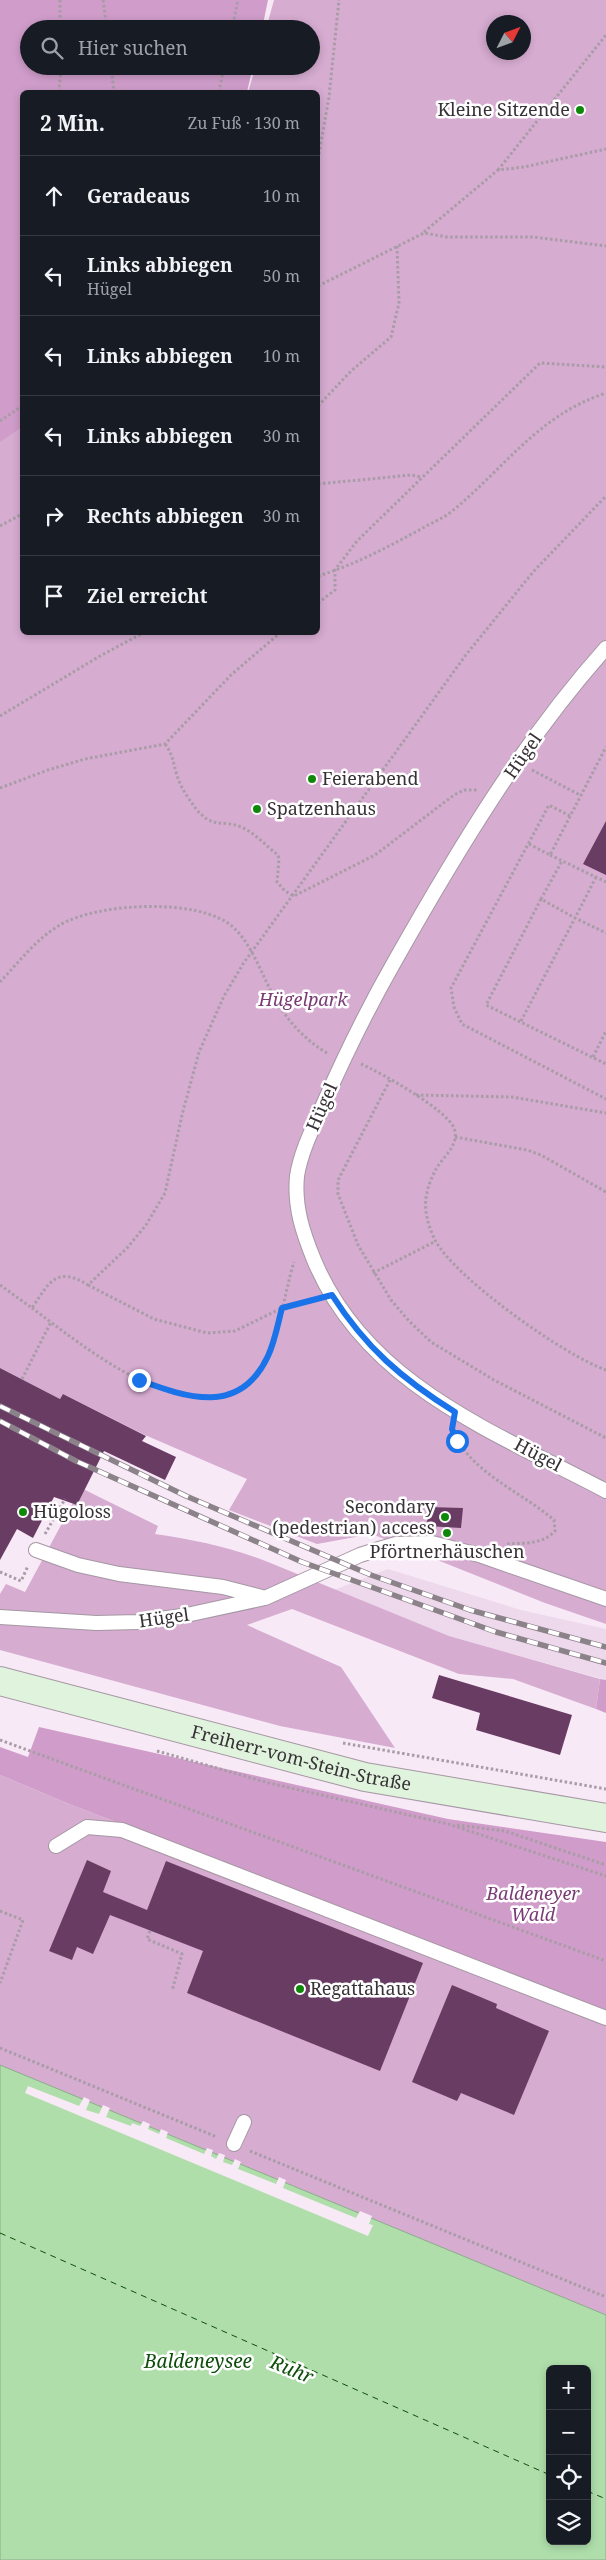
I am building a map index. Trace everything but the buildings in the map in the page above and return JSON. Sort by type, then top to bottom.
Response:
[{"type":"main road","name":"Freiherr-vom-Stein-Straße","points":[[0,1681],[365,1777],[606,1818]]},
{"type":"lane","name":"Hügel","points":[[606,648],[558,706],[496,796],[420,916],[343,1058],[306,1143],[298,1175],[296,1203],[303,1234],[332,1295],[350,1324],[395,1371],[455,1412],[606,1491]]},
{"type":"lane","name":"Hügel","points":[[0,1616],[96,1623],[138,1622],[182,1616],[265,1598],[360,1554],[396,1544],[432,1543],[480,1555],[606,1599]]},
{"type":"lane","points":[[36,1550],[78,1565],[119,1574],[223,1587],[265,1598]]},
{"type":"lane","points":[[56,1846],[87,1827],[122,1830],[606,2018]]},
{"type":"lane","points":[[234,2144],[244,2122]]},
{"type":"path","points":[[60,0],[60,20]]},
{"type":"path","points":[[103,0],[106,20]]},
{"type":"path","points":[[234,20],[238,0]]},
{"type":"path","points":[[320,147],[328,97],[339,0]]},
{"type":"path","points":[[320,285],[424,233],[498,170],[606,35]]},
{"type":"path","points":[[59,90],[60,75]]},
{"type":"path","points":[[112,75],[114,90]]},
{"type":"path","points":[[219,90],[222,75]]},
{"type":"path","points":[[498,170],[524,168],[606,148]]},
{"type":"path","points":[[424,233],[447,237],[533,237],[606,246]]},
{"type":"path","points":[[320,404],[350,371],[391,337],[399,303],[397,246]]},
{"type":"path","points":[[320,601],[335,590],[335,570],[357,542],[421,477],[540,363],[606,367]]},
{"type":"path","points":[[320,575],[397,542],[450,513],[525,441],[558,414],[606,393]]},
{"type":"path","points":[[0,421],[20,407]]},
{"type":"path","points":[[320,484],[411,475],[421,477]]},
{"type":"path","points":[[88,1285],[127,1248],[146,1225],[161,1201],[170,1177],[191,1078],[208,1030],[233,979],[269,926],[294,896],[465,656],[533,572],[606,496]]},
{"type":"path","points":[[0,526],[20,515]]},
{"type":"path","points":[[0,716],[100,656],[139,635]]},
{"type":"path","points":[[0,788],[48,770],[85,760],[165,744],[231,675],[277,635]]},
{"type":"path","points":[[165,744],[172,754],[177,777],[197,809],[206,818],[217,824],[243,828],[278,854],[277,882],[285,891],[294,896]]},
{"type":"path","points":[[550,855],[606,747]]},
{"type":"path","points":[[543,776],[580,795]]},
{"type":"path","points":[[294,896],[375,855],[464,790],[474,789],[496,796]]},
{"type":"path","points":[[570,816],[549,805],[451,988],[454,1007],[462,1024],[605,1097]]},
{"type":"path","points":[[529,844],[606,882]]},
{"type":"path","points":[[562,861],[486,1005],[606,1064]]},
{"type":"path","points":[[521,1021],[596,877]]},
{"type":"path","points":[[542,899],[606,933]]},
{"type":"path","points":[[593,1058],[606,1031]]},
{"type":"path","points":[[390,1080],[338,1180],[338,1194],[344,1216],[373,1273],[397,1307],[431,1342],[494,1380],[606,1438]]},
{"type":"path","points":[[415,1095],[512,1097],[606,1113]]},
{"type":"path","points":[[455,1137],[526,1150],[541,1155],[606,1192]]},
{"type":"path","points":[[0,1285],[94,1354],[139,1380],[180,1395],[208,1399],[232,1393],[253,1379],[268,1355],[303,1234]]},
{"type":"path","points":[[373,1273],[436,1241]]},
{"type":"path","points":[[32,1308],[47,1286],[57,1277],[70,1275],[154,1319],[207,1333],[235,1331],[282,1308],[332,1295]]},
{"type":"path","points":[[22,1379],[51,1322]]},
{"type":"path","points":[[455,1412],[452,1429],[457,1441],[467,1453],[490,1475],[549,1516],[556,1526],[551,1535],[536,1542],[504,1544]]},
{"type":"path","points":[[0,1572],[21,1581],[36,1550],[65,1500]]},
{"type":"path","points":[[0,1740],[606,1961]]},
{"type":"path","points":[[334,1742],[606,1789]]},
{"type":"path","points":[[606,1865],[505,1831],[448,1824],[606,1876]]},
{"type":"path","points":[[0,1911],[23,1920],[0,1983]]},
{"type":"path","points":[[150,1931],[147,1939],[182,1954],[172,1991]]},
{"type":"path","points":[[0,2048],[606,2297]]},
{"type":"shaded area","points":[[388,1569],[521,1610],[606,1629],[606,1680],[449,1636],[334,1590]]},
{"type":"green space","points":[[0,0],[268,0],[264,20],[20,20],[20,75],[251,75],[247,90],[20,90],[20,428],[0,442]]},
{"type":"green space","name":"Hügelpark","points":[[274,0],[606,0],[606,1624],[545,1603],[372,1534],[317,1544],[229,1510],[247,1479],[145,1435],[63,1394],[60,1399],[0,1368],[0,437],[20,422],[20,635],[320,635],[320,90],[249,90],[253,75],[320,75],[320,20],[268,20]]},
{"type":"green space","points":[[81,1488],[158,1526],[155,1534],[240,1552],[449,1636],[600,1679],[596,1709],[513,1679],[459,1674],[292,1609],[247,1625],[341,1667],[395,1748],[280,1726],[0,1650],[0,1594],[6,1584],[25,1592]]},
{"type":"green space","points":[[600,1679],[606,1680],[606,1713],[596,1709]]},
{"type":"green space","name":"Baldeneyer Wald","points":[[39,1727],[448,1819],[606,1842],[606,2010],[69,1804],[0,1775],[0,1747],[28,1757]]},
{"type":"green space","points":[[0,1775],[69,1804],[606,2010],[606,2315],[0,2065]]},
{"type":"water","name":"Baldeneysee","points":[[0,2065],[606,2315],[606,2560],[0,2560]]},
{"type":"pier","points":[[28,2086],[79,2106],[84,2097],[90,2100],[86,2110],[99,2114],[103,2105],[110,2108],[106,2117],[131,2126],[132,2123],[140,2126],[143,2121],[150,2124],[148,2129],[159,2134],[161,2129],[168,2132],[166,2138],[204,2154],[207,2148],[213,2150],[211,2156],[216,2159],[219,2153],[225,2155],[223,2162],[232,2165],[235,2159],[241,2162],[238,2169],[276,2184],[279,2177],[286,2180],[283,2188],[356,2218],[360,2211],[372,2216],[369,2224],[373,2225],[368,2236],[25,2093]]},
{"type":"ferry route","points":[[0,2233],[546,2473]]},
{"type":"ferry route","points":[[591,2493],[606,2499]]},
{"type":"railway","points":[[0,1406],[186,1496],[371,1575],[470,1610],[606,1647]]},
{"type":"railway","points":[[0,1421],[76,1461],[302,1562],[496,1632],[606,1663]]},
{"type":"place","name":"Kleine Sitzende","points":[[580,110]]},
{"type":"place","name":"Feierabend","points":[[312,779]]},
{"type":"place","name":"Spatzenhaus","points":[[257,809]]},
{"type":"place","name":"Hügoloss","points":[[23,1512]]},
{"type":"place","name":"Secondary (pedestrian) access","points":[[445,1517]]},
{"type":"place","name":"Pförtnerhäuschen","points":[[447,1533]]},
{"type":"place","name":"Regattahaus","points":[[300,1989]]},
{"type":"route","points":[[139,1380],[180,1395],[208,1399],[232,1393],[253,1379],[268,1355],[282,1308],[332,1295],[350,1324],[395,1371],[420,1390],[455,1412],[452,1420],[452,1429],[457,1441]]},
{"type":"water label","name":"Ruhr","points":[[292,2369]]}]
